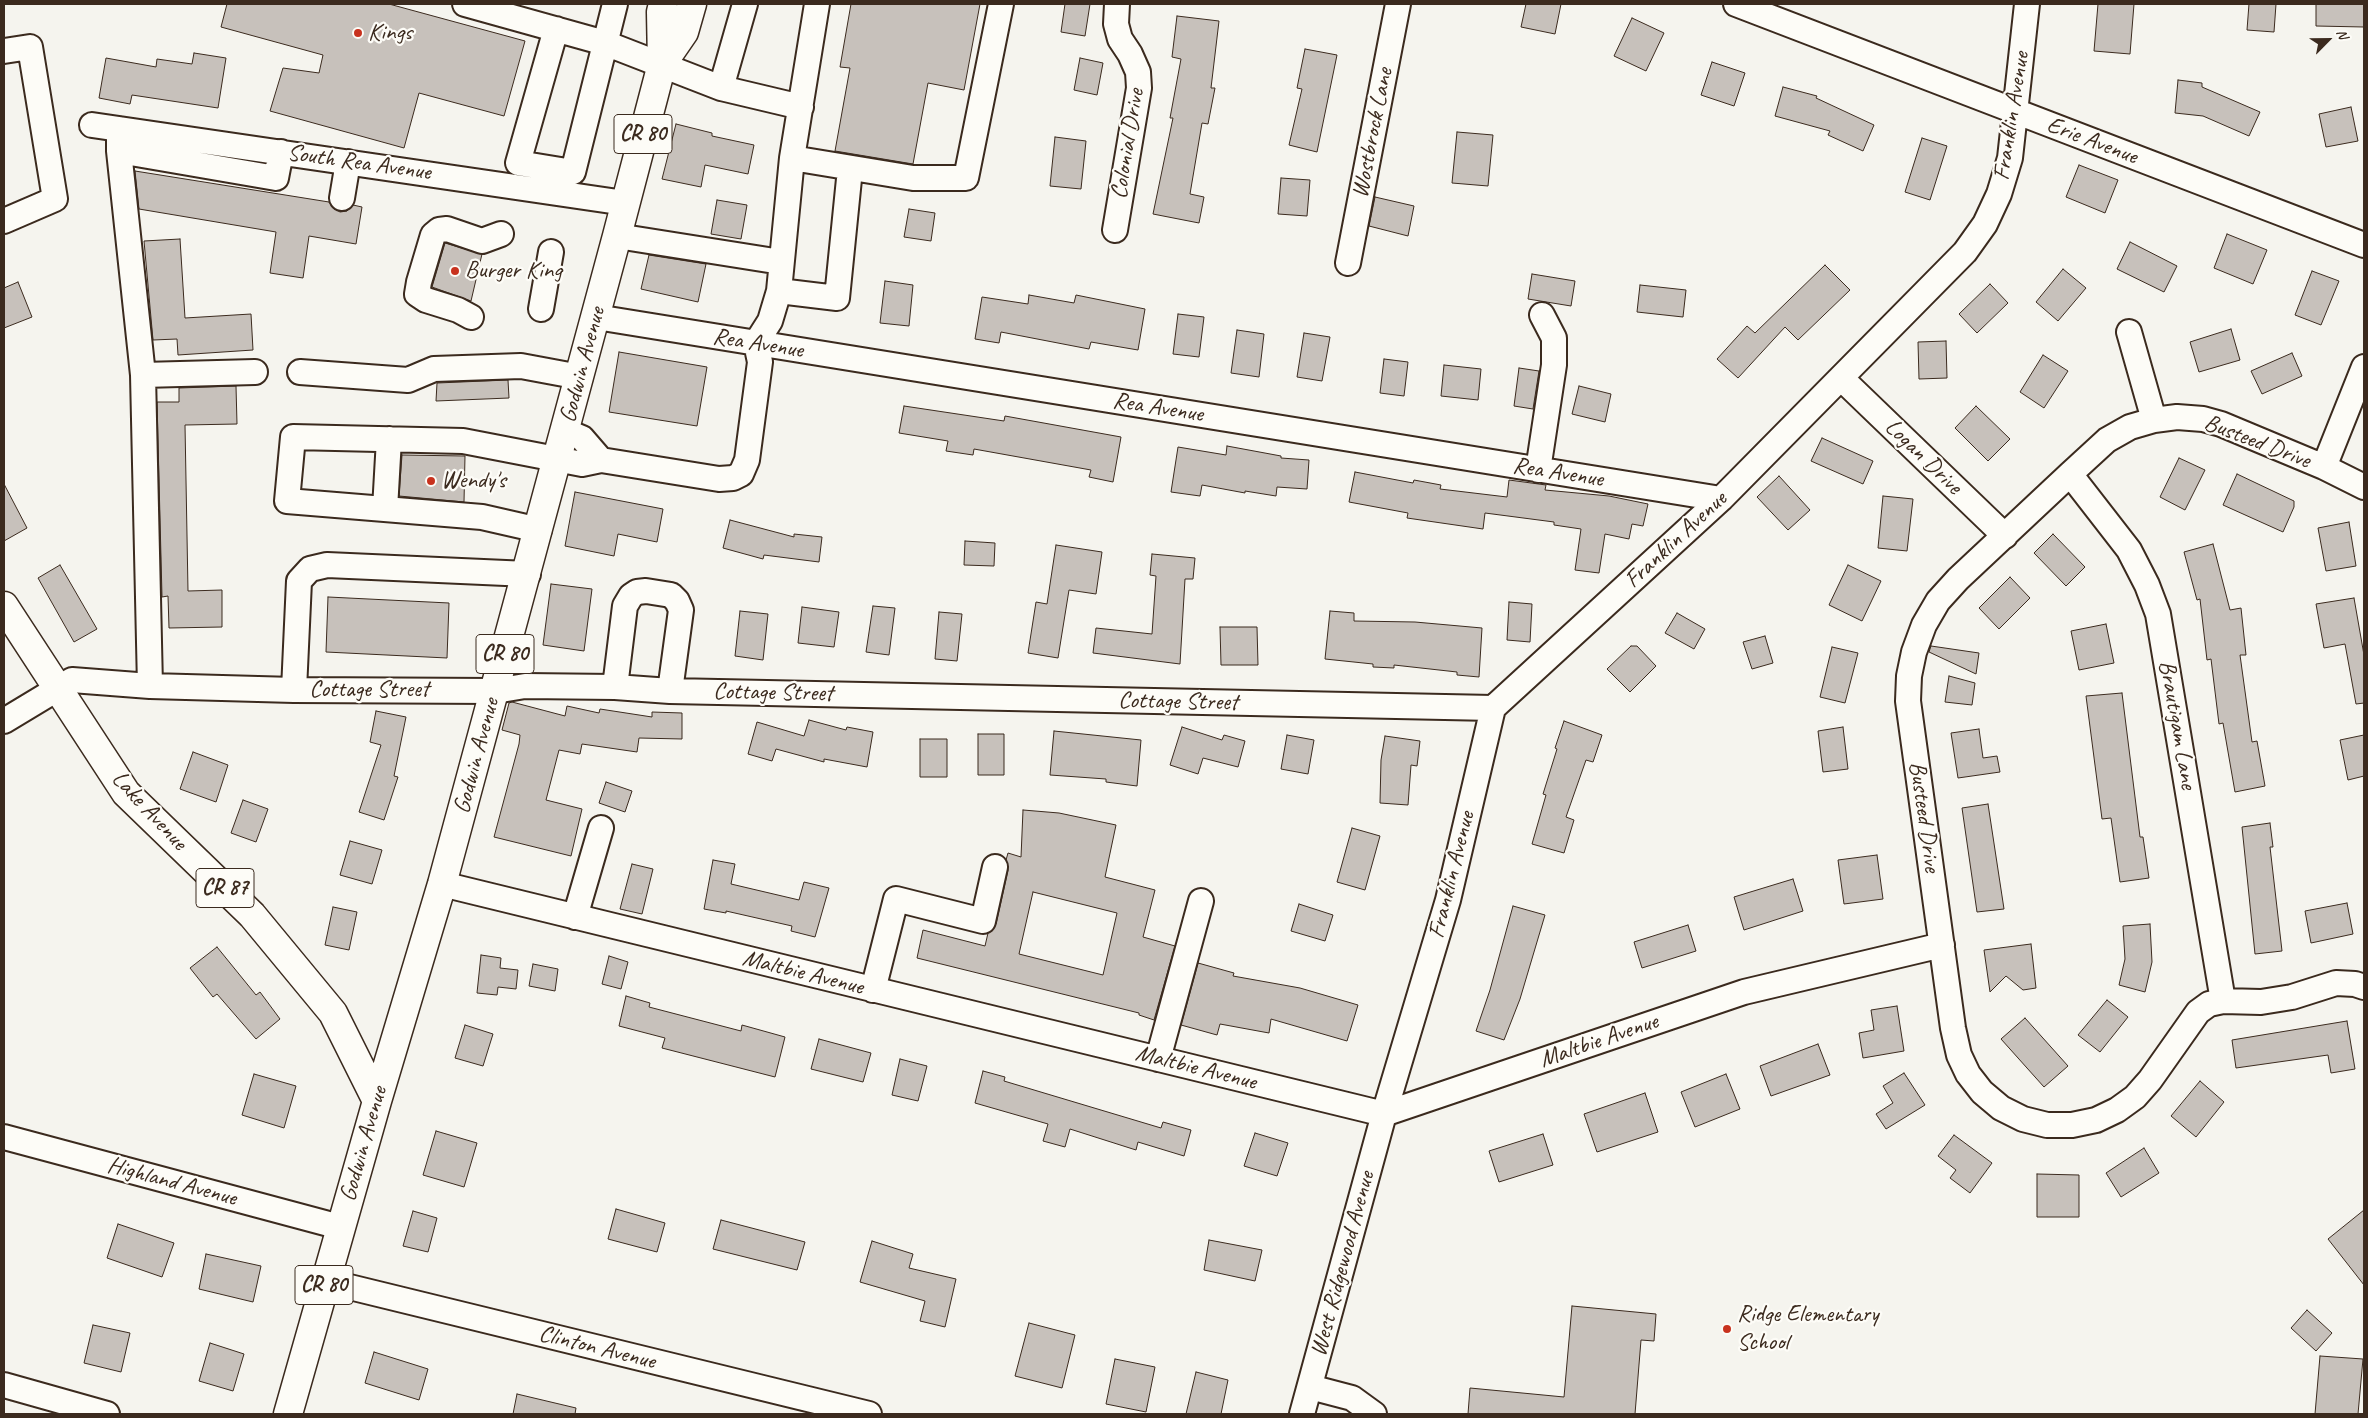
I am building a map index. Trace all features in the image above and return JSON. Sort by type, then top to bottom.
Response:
[{"type":"main road","name":"Godwin Avenue","points":[[288,1414],[324,1281],[442,884],[528,574],[662,64],[661,12],[663,4]]},
{"type":"main road","name":"Godwin Avenue","points":[[662,64],[684,32],[692,4]]},
{"type":"main road","name":"Lake Avenue","points":[[4,606],[126,793],[252,915],[333,1013],[377,1101]]},
{"type":"street","points":[[465,4],[606,43],[722,88],[801,107]]},
{"type":"street","points":[[556,30],[518,162],[573,172],[615,4]]},
{"type":"street","points":[[722,88],[745,4]]},
{"type":"street","points":[[539,530],[482,517],[287,501],[293,437],[463,440],[582,464],[601,460],[719,479],[733,478],[742,474],[747,460],[760,362],[756,344],[770,321],[779,291],[792,158],[817,4]]},
{"type":"street","points":[[792,158],[913,178],[966,178],[1001,4]]},
{"type":"street","name":"Colonial Drive","points":[[1114,230],[1139,88],[1138,72],[1130,54],[1120,39],[1116,24],[1117,4]]},
{"type":"street","name":"Wostbrock Lane","points":[[1348,263],[1398,4]]},
{"type":"street","name":"Erie Avenue","points":[[1736,4],[2364,245]]},
{"type":"street","name":"Franklin Avenue","points":[[1384,1114],[1448,900],[1493,708],[1721,499],[1965,252],[1984,224],[1999,194],[2010,158],[2027,4]]},
{"type":"street","points":[[4,51],[30,47],[55,199],[4,221]]},
{"type":"street","name":"South Rea Avenue","points":[[92,125],[119,140],[281,152],[625,204]]},
{"type":"street","points":[[119,140],[143,375],[150,686]]},
{"type":"street","points":[[342,198],[348,162]]},
{"type":"street","points":[[544,192],[553,169]]},
{"type":"street","points":[[779,291],[837,298],[850,169]]},
{"type":"street","points":[[471,317],[458,310],[426,300],[417,294],[433,235],[439,230],[447,229],[482,241],[501,234]]},
{"type":"street","points":[[617,236],[781,262]]},
{"type":"street","points":[[540,309],[551,252]]},
{"type":"street","points":[[1538,470],[1554,365],[1554,338],[1542,315]]},
{"type":"street","name":"Rea Avenue","points":[[596,317],[1721,499]]},
{"type":"street","points":[[2130,332],[2154,420]]},
{"type":"street","points":[[300,372],[408,380],[434,369],[521,366],[580,376]]},
{"type":"street","points":[[2324,467],[2364,367]]},
{"type":"street","points":[[143,375],[255,372]]},
{"type":"street","name":"Logan Drive","points":[[1841,378],[2005,536]]},
{"type":"street","name":"Busteed Drive","points":[[2364,487],[2324,467],[2221,424],[2203,419],[2177,417],[2154,420],[2130,427],[2107,440],[1958,579],[1938,601],[1924,625],[1914,652],[1909,676],[1908,701],[1953,1028],[1959,1055],[1968,1074],[1982,1092],[2002,1108],[2023,1119],[2047,1125],[2072,1125],[2096,1120],[2117,1110],[2135,1097],[2150,1080],[2198,1012],[2209,1004],[2223,1001],[2261,1002],[2292,997],[2336,983],[2355,984],[2364,987]]},
{"type":"street","points":[[565,431],[582,438],[601,460]]},
{"type":"street","points":[[385,509],[389,439]]},
{"type":"street","name":"Brautigam Lane","points":[[2070,474],[2129,550],[2147,585],[2158,614],[2223,1001]]},
{"type":"street","points":[[294,690],[298,581],[310,569],[327,565],[528,574]]},
{"type":"street","points":[[615,687],[625,606],[631,596],[637,592],[646,591],[671,594],[681,610],[670,690]]},
{"type":"street","name":"Cottage Street","points":[[4,721],[72,680],[150,686],[294,690],[495,691],[525,686],[615,687],[670,690],[1493,708]]},
{"type":"street","points":[[575,917],[601,828]]},
{"type":"street","points":[[873,990],[896,899],[983,921],[995,867]]},
{"type":"street","name":"Maltbie Avenue","points":[[442,884],[1384,1114],[1744,992],[1942,945]]},
{"type":"street","points":[[1158,1059],[1201,901]]},
{"type":"street","name":"West Ridgewood Avenue","points":[[1302,1414],[1384,1114]]},
{"type":"street","name":"Highland Avenue","points":[[4,1137],[340,1227]]},
{"type":"street","name":"Clinton Avenue","points":[[324,1281],[869,1414]]},
{"type":"street","points":[[4,1385],[107,1414]]},
{"type":"street","points":[[1310,1387],[1352,1398],[1374,1414]]},
{"type":"building","points":[[227,4],[389,4],[525,41],[504,116],[419,93],[404,148],[270,111],[283,68],[319,73],[323,55],[221,27]]},
{"type":"building","points":[[851,4],[980,4],[964,90],[928,83],[913,164],[835,151],[850,68],[840,67]]},
{"type":"building","points":[[1065,4],[1090,4],[1085,36],[1061,32]]},
{"type":"building","points":[[1526,4],[1561,4],[1555,34],[1521,27]]},
{"type":"building","points":[[2098,4],[2134,4],[2130,54],[2094,51]]},
{"type":"building","points":[[2249,4],[2276,4],[2274,32],[2247,30]]},
{"type":"building","points":[[2316,4],[2364,4],[2364,27],[2316,26]]},
{"type":"building","points":[[1177,16],[1219,21],[1211,88],[1215,88],[1208,124],[1202,123],[1190,194],[1204,197],[1199,223],[1153,214],[1173,118],[1170,118],[1181,59],[1172,57]]},
{"type":"building","points":[[1632,18],[1664,33],[1646,71],[1614,56]]},
{"type":"building","points":[[1305,49],[1337,55],[1317,152],[1289,145],[1302,89],[1297,88]]},
{"type":"building","points":[[194,53],[226,58],[218,108],[132,95],[130,104],[99,98],[106,58],[156,67],[157,59],[192,64]]},
{"type":"building","points":[[1080,58],[1103,63],[1097,95],[1074,90]]},
{"type":"building","points":[[1712,62],[1745,73],[1734,106],[1701,95]]},
{"type":"building","points":[[2178,80],[2202,83],[2202,87],[2260,112],[2249,136],[2203,116],[2175,113]]},
{"type":"building","points":[[1783,87],[1817,96],[1816,98],[1874,125],[1863,151],[1828,135],[1830,131],[1775,116]]},
{"type":"building","points":[[2351,107],[2358,141],[2326,147],[2319,114]]},
{"type":"building","points":[[676,124],[712,133],[712,136],[754,145],[748,174],[705,165],[701,187],[662,179]]},
{"type":"building","points":[[1457,132],[1493,135],[1488,186],[1452,183]]},
{"type":"building","points":[[1055,137],[1086,141],[1081,189],[1050,186]]},
{"type":"building","points":[[1922,138],[1947,146],[1930,200],[1905,192]]},
{"type":"building","points":[[2079,165],[2118,180],[2105,213],[2066,197]]},
{"type":"building","points":[[135,171],[329,202],[333,208],[340,212],[347,211],[353,205],[362,207],[356,244],[309,236],[303,278],[270,273],[276,232],[139,209]]},
{"type":"building","points":[[1281,178],[1310,180],[1307,216],[1278,214]]},
{"type":"building","points":[[1375,197],[1414,206],[1408,236],[1369,226]]},
{"type":"building","points":[[717,200],[747,205],[741,239],[711,234]]},
{"type":"building","points":[[909,209],[935,213],[931,241],[904,237]]},
{"type":"building","points":[[2227,234],[2267,250],[2253,284],[2214,268]]},
{"type":"building","points":[[180,239],[185,318],[251,314],[253,350],[178,355],[177,339],[153,340],[144,241]]},
{"type":"building","points":[[2130,242],[2177,266],[2164,292],[2117,269]]},
{"type":"building","name":"Burger King","points":[[445,243],[482,254],[471,301],[432,287]]},
{"type":"building","points":[[649,255],[706,264],[698,302],[641,289]]},
{"type":"building","points":[[1825,265],[1850,290],[1798,340],[1785,327],[1738,378],[1717,359],[1747,326],[1755,333]]},
{"type":"building","points":[[2063,269],[2086,288],[2058,321],[2036,302]]},
{"type":"building","points":[[2312,271],[2339,281],[2321,325],[2295,315]]},
{"type":"building","points":[[1532,274],[1575,281],[1571,306],[1528,299]]},
{"type":"building","points":[[885,281],[913,285],[909,326],[880,323]]},
{"type":"building","points":[[18,282],[32,317],[4,328],[4,288]]},
{"type":"building","points":[[1990,284],[2008,303],[1977,333],[1959,314]]},
{"type":"building","points":[[1640,285],[1686,290],[1683,317],[1637,312]]},
{"type":"building","points":[[1029,295],[1074,303],[1076,295],[1145,309],[1138,350],[1091,342],[1089,349],[1001,332],[999,343],[975,339],[982,297],[1028,304]]},
{"type":"building","points":[[1178,314],[1204,317],[1199,357],[1173,354]]},
{"type":"building","points":[[2231,329],[2240,360],[2199,372],[2190,342]]},
{"type":"building","points":[[1237,330],[1264,334],[1259,377],[1231,373]]},
{"type":"building","points":[[1304,333],[1330,337],[1322,381],[1297,377]]},
{"type":"building","points":[[1946,341],[1947,378],[1919,379],[1918,342]]},
{"type":"building","points":[[619,352],[707,367],[697,426],[609,412]]},
{"type":"building","points":[[2292,353],[2302,376],[2262,394],[2251,371]]},
{"type":"building","points":[[2043,355],[2068,371],[2044,408],[2020,392]]},
{"type":"building","points":[[1384,359],[1408,362],[1404,396],[1380,393]]},
{"type":"building","points":[[1444,365],[1481,369],[1478,400],[1441,396]]},
{"type":"building","points":[[1519,368],[1539,371],[1533,409],[1514,406]]},
{"type":"building","points":[[508,380],[509,398],[436,401],[437,383]]},
{"type":"building","points":[[236,386],[237,424],[185,425],[188,591],[222,590],[222,627],[169,628],[168,596],[162,597],[157,402],[179,402],[179,388]]},
{"type":"building","points":[[1579,386],[1611,394],[1605,422],[1572,414]]},
{"type":"building","points":[[904,406],[1004,421],[1005,416],[1121,437],[1113,482],[1089,477],[1091,470],[974,449],[973,455],[946,451],[948,441],[899,433]]},
{"type":"building","points":[[1976,406],[2010,439],[1988,461],[1955,428]]},
{"type":"building","points":[[1822,438],[1873,461],[1863,484],[1811,461]]},
{"type":"building","points":[[1227,446],[1281,456],[1281,458],[1309,460],[1307,489],[1277,487],[1276,496],[1245,491],[1245,493],[1202,485],[1200,496],[1171,492],[1178,447],[1226,455]]},
{"type":"building","name":"Wendy's","points":[[402,455],[465,456],[464,502],[399,496]]},
{"type":"building","points":[[2179,458],[2205,470],[2185,510],[2160,497]]},
{"type":"building","points":[[1355,472],[1413,483],[1414,480],[1441,485],[1440,489],[1507,497],[1509,480],[1546,485],[1545,490],[1609,496],[1648,504],[1643,526],[1632,524],[1629,539],[1605,534],[1599,573],[1575,570],[1581,529],[1554,525],[1554,522],[1485,513],[1483,529],[1407,518],[1408,513],[1349,502]]},
{"type":"building","points":[[2237,474],[2294,501],[2294,507],[2283,532],[2223,505]]},
{"type":"building","points":[[1779,476],[1810,510],[1788,530],[1757,497]]},
{"type":"building","points":[[4,484],[27,528],[4,541]]},
{"type":"building","points":[[575,492],[663,509],[657,542],[618,534],[614,556],[565,546]]},
{"type":"building","points":[[1883,496],[1913,499],[1907,551],[1878,548]]},
{"type":"building","points":[[730,520],[794,537],[794,534],[822,537],[819,562],[764,555],[763,559],[723,548]]},
{"type":"building","points":[[2349,522],[2356,566],[2326,571],[2318,528]]},
{"type":"building","points":[[2053,534],[2085,567],[2066,586],[2034,553]]},
{"type":"building","points":[[965,541],[995,543],[994,566],[964,565]]},
{"type":"building","points":[[2213,544],[2230,610],[2241,608],[2246,655],[2240,655],[2252,742],[2257,741],[2265,786],[2235,792],[2223,723],[2219,724],[2211,659],[2207,660],[2200,599],[2197,600],[2184,552]]},
{"type":"building","points":[[1056,545],[1102,552],[1096,594],[1069,590],[1058,658],[1028,653],[1036,602],[1047,604]]},
{"type":"building","points":[[1152,554],[1195,558],[1193,579],[1185,579],[1180,664],[1093,653],[1096,628],[1152,634],[1156,576],[1150,575]]},
{"type":"building","points":[[60,565],[97,629],[74,642],[38,578]]},
{"type":"building","points":[[1848,565],[1881,581],[1862,621],[1829,605]]},
{"type":"building","points":[[2010,577],[2030,598],[1999,629],[1979,608]]},
{"type":"building","points":[[551,584],[592,589],[584,651],[543,645]]},
{"type":"building","points":[[328,597],[449,603],[447,658],[326,652]]},
{"type":"building","points":[[2354,598],[2364,655],[2364,703],[2356,704],[2345,644],[2324,648],[2316,604]]},
{"type":"building","points":[[1509,602],[1532,604],[1530,642],[1507,640]]},
{"type":"building","points":[[873,606],[895,608],[889,655],[866,652]]},
{"type":"building","points":[[802,607],[839,612],[834,647],[798,643]]},
{"type":"building","points":[[740,611],[768,614],[763,660],[735,656]]},
{"type":"building","points":[[1330,611],[1354,613],[1354,621],[1415,622],[1482,628],[1479,677],[1457,675],[1457,672],[1394,665],[1394,668],[1373,667],[1373,664],[1325,659]]},
{"type":"building","points":[[939,612],[962,614],[957,661],[935,659]]},
{"type":"building","points":[[1677,613],[1705,629],[1694,649],[1665,633]]},
{"type":"building","points":[[2106,624],[2114,663],[2079,670],[2071,631]]},
{"type":"building","points":[[1220,627],[1257,627],[1258,665],[1221,665]]},
{"type":"building","points":[[1765,636],[1773,663],[1752,669],[1743,642]]},
{"type":"building","points":[[1631,646],[1637,646],[1656,666],[1630,692],[1607,669]]},
{"type":"building","points":[[1931,646],[1979,653],[1976,674],[1929,652]]},
{"type":"building","points":[[1832,647],[1858,653],[1845,703],[1820,697]]},
{"type":"building","points":[[1949,676],[1975,683],[1972,705],[1945,702]]},
{"type":"building","points":[[2122,693],[2140,837],[2143,837],[2149,878],[2120,882],[2111,818],[2102,819],[2086,696]]},
{"type":"building","points":[[512,702],[565,716],[567,706],[599,713],[600,709],[652,717],[652,712],[682,713],[682,739],[639,738],[637,752],[582,744],[580,754],[559,750],[546,800],[582,809],[571,856],[494,837],[519,744],[520,735],[502,730],[509,703]]},
{"type":"building","points":[[376,711],[406,717],[394,776],[398,777],[384,820],[359,812],[381,745],[370,742]]},
{"type":"building","points":[[809,720],[846,730],[847,727],[873,732],[867,767],[824,759],[824,762],[776,749],[772,761],[748,754],[757,722],[804,736]]},
{"type":"building","points":[[1564,721],[1602,735],[1593,762],[1586,760],[1566,817],[1574,820],[1564,853],[1532,844],[1546,795],[1543,794]]},
{"type":"building","points":[[1182,727],[1222,740],[1224,735],[1245,741],[1238,767],[1203,758],[1198,774],[1170,765]]},
{"type":"building","points":[[1843,727],[1848,769],[1823,772],[1818,731]]},
{"type":"building","points":[[1979,729],[1983,758],[1997,756],[2000,772],[1958,778],[1951,733]]},
{"type":"building","points":[[1054,731],[1141,740],[1137,786],[1106,782],[1106,779],[1050,775]]},
{"type":"building","points":[[978,734],[1004,734],[1004,775],[978,775]]},
{"type":"building","points":[[1287,735],[1314,740],[1308,774],[1281,769]]},
{"type":"building","points":[[2364,735],[2364,776],[2348,780],[2340,740]]},
{"type":"building","points":[[1385,736],[1420,741],[1417,766],[1411,765],[1408,805],[1380,803],[1381,760]]},
{"type":"building","points":[[920,739],[947,739],[947,777],[920,777]]},
{"type":"building","points":[[193,752],[228,765],[216,802],[180,789]]},
{"type":"building","points":[[606,782],[632,791],[625,812],[599,803]]},
{"type":"building","points":[[243,800],[268,809],[256,842],[231,833]]},
{"type":"building","points":[[1988,804],[2004,909],[1977,912],[1962,808]]},
{"type":"building","points":[[1023,810],[1059,813],[1116,825],[1105,877],[1155,890],[1143,937],[1175,946],[1154,1020],[1139,1015],[1139,1013],[917,958],[923,930],[985,946],[988,933],[996,924],[1008,870],[1006,860],[1008,853],[1021,857]],"holes":[[[1033,892],[1117,913],[1103,975],[1019,954]]]},
{"type":"building","points":[[2270,823],[2273,847],[2270,847],[2282,951],[2255,954],[2242,827]]},
{"type":"building","points":[[1352,828],[1380,836],[1365,890],[1337,882]]},
{"type":"building","points":[[350,841],[382,850],[372,884],[340,875]]},
{"type":"building","points":[[1877,855],[1883,899],[1844,904],[1838,860]]},
{"type":"building","points":[[713,860],[735,864],[731,884],[799,900],[804,882],[829,888],[815,937],[791,931],[792,926],[726,911],[726,913],[704,909]]},
{"type":"building","points":[[632,864],[653,869],[642,914],[620,909]]},
{"type":"building","points":[[1793,879],[1803,911],[1744,930],[1734,897]]},
{"type":"building","points":[[2347,903],[2353,934],[2311,943],[2305,911]]},
{"type":"building","points":[[1299,904],[1333,915],[1325,941],[1291,931]]},
{"type":"building","points":[[1513,906],[1545,915],[1520,999],[1504,1040],[1476,1031],[1490,990]]},
{"type":"building","points":[[333,907],[357,912],[349,950],[325,945]]},
{"type":"building","points":[[2150,924],[2152,962],[2145,992],[2119,985],[2125,959],[2123,926]]},
{"type":"building","points":[[1688,925],[1696,951],[1642,968],[1634,942]]},
{"type":"building","points":[[2031,944],[2036,988],[2023,990],[2006,976],[1990,992],[1984,950]]},
{"type":"building","points":[[217,947],[256,995],[260,992],[280,1019],[256,1039],[217,994],[213,997],[190,968]]},
{"type":"building","points":[[481,955],[501,958],[500,968],[518,970],[516,989],[498,987],[497,995],[477,993]]},
{"type":"building","points":[[609,956],[628,962],[621,989],[602,984]]},
{"type":"building","points":[[1198,963],[1234,973],[1233,976],[1300,988],[1358,1005],[1347,1041],[1271,1019],[1269,1033],[1220,1024],[1217,1035],[1181,1025]]},
{"type":"building","points":[[533,964],[558,969],[555,991],[529,986]]},
{"type":"building","points":[[626,996],[650,1003],[649,1007],[741,1031],[742,1025],[785,1037],[775,1077],[662,1048],[665,1038],[619,1026]]},
{"type":"building","points":[[2107,1000],[2128,1017],[2100,1052],[2078,1035]]},
{"type":"building","points":[[1897,1006],[1904,1051],[1863,1058],[1859,1033],[1874,1030],[1871,1010]]},
{"type":"building","points":[[2025,1018],[2068,1066],[2044,1087],[2001,1039]]},
{"type":"building","points":[[2347,1021],[2355,1069],[2331,1073],[2328,1055],[2236,1068],[2232,1040]]},
{"type":"building","points":[[465,1025],[493,1034],[483,1066],[455,1058]]},
{"type":"building","points":[[819,1039],[871,1053],[863,1082],[811,1069]]},
{"type":"building","points":[[1818,1044],[1830,1075],[1771,1096],[1760,1066]]},
{"type":"building","points":[[900,1059],[927,1066],[918,1101],[892,1095]]},
{"type":"building","points":[[983,1071],[1005,1077],[1004,1081],[1161,1128],[1163,1122],[1191,1130],[1184,1156],[1138,1142],[1136,1150],[1070,1129],[1065,1147],[1043,1141],[1048,1124],[975,1103]]},
{"type":"building","points":[[1904,1073],[1925,1105],[1886,1129],[1876,1114],[1893,1103],[1883,1086]]},
{"type":"building","points":[[254,1074],[296,1086],[284,1128],[242,1115]]},
{"type":"building","points":[[1726,1074],[1740,1109],[1695,1127],[1681,1092]]},
{"type":"building","points":[[2200,1081],[2224,1102],[2196,1137],[2171,1116]]},
{"type":"building","points":[[1645,1093],[1658,1132],[1597,1152],[1584,1114]]},
{"type":"building","points":[[436,1131],[477,1143],[464,1187],[423,1175]]},
{"type":"building","points":[[1255,1133],[1288,1143],[1277,1176],[1244,1166]]},
{"type":"building","points":[[1543,1134],[1553,1165],[1499,1182],[1489,1151]]},
{"type":"building","points":[[1954,1135],[1992,1163],[1970,1193],[1950,1178],[1956,1170],[1938,1156]]},
{"type":"building","points":[[2144,1148],[2159,1173],[2121,1197],[2106,1173]]},
{"type":"building","points":[[2037,1174],[2079,1175],[2079,1217],[2037,1217]]},
{"type":"building","points":[[616,1209],[665,1223],[657,1252],[608,1239]]},
{"type":"building","points":[[2364,1210],[2364,1285],[2328,1239]]},
{"type":"building","points":[[413,1211],[437,1218],[428,1252],[403,1246]]},
{"type":"building","points":[[721,1220],[805,1242],[797,1270],[713,1249]]},
{"type":"building","points":[[118,1224],[174,1243],[162,1277],[107,1258]]},
{"type":"building","points":[[1209,1240],[1262,1250],[1255,1281],[1204,1270]]},
{"type":"building","points":[[872,1241],[913,1254],[909,1268],[956,1279],[945,1327],[920,1321],[925,1301],[860,1282]]},
{"type":"building","points":[[206,1254],[261,1266],[253,1302],[199,1289]]},
{"type":"building","points":[[1572,1306],[1656,1314],[1654,1341],[1641,1340],[1635,1414],[1468,1414],[1470,1388],[1564,1397]]},
{"type":"building","points":[[2307,1310],[2332,1333],[2316,1351],[2291,1328]]},
{"type":"building","points":[[1029,1323],[1075,1335],[1062,1388],[1015,1376]]},
{"type":"building","points":[[93,1325],[130,1333],[121,1372],[84,1363]]},
{"type":"building","points":[[210,1343],[244,1354],[233,1391],[199,1381]]},
{"type":"building","points":[[374,1352],[428,1369],[419,1400],[365,1383]]},
{"type":"building","points":[[2320,1356],[2363,1359],[2358,1414],[2315,1414]]},
{"type":"building","points":[[1115,1359],[1155,1367],[1146,1412],[1106,1404]]},
{"type":"building","points":[[1196,1372],[1228,1380],[1221,1414],[1186,1414]]},
{"type":"building","points":[[517,1394],[576,1408],[575,1414],[513,1414]]},
{"type":"place","name":"Kings","points":[[358,33]]},
{"type":"place","name":"Burger King","points":[[455,271]]},
{"type":"place","name":"Wendy's","points":[[431,481]]},
{"type":"place","name":"Ridge Elementary School","points":[[1727,1329]]}]
